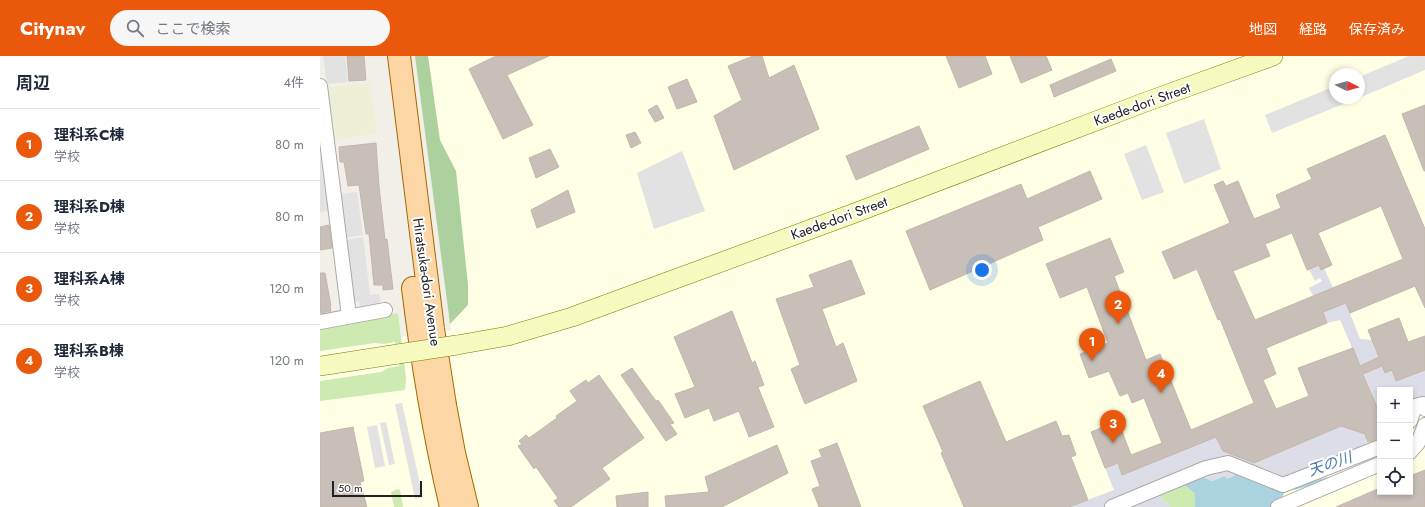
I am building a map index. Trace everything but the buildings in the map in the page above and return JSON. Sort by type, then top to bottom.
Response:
[{"type":"main road","name":"Hiratsuka-dori Avenue","points":[[383,56],[422,360],[438,453],[451,507]]},
{"type":"main road","name":"Hiratsuka-dori Avenue","points":[[399,56],[429,299],[454,453],[467,507]]},
{"type":"street","name":"Kaede-dori Street","points":[[320,366],[508,336],[572,317],[1273,56]]},
{"type":"street","points":[[320,86],[349,316]]},
{"type":"street","points":[[320,322],[385,310]]},
{"type":"street","points":[[1413,412],[1415,406],[1423,404],[1425,408]]},
{"type":"street","points":[[1413,448],[1418,442],[1425,425]]},
{"type":"street","points":[[1112,507],[1206,468],[1228,463],[1283,485],[1377,449]]},
{"type":"street","points":[[1283,485],[1284,504],[1377,465]]},
{"type":"shaded area","points":[[323,56],[345,56],[348,82],[327,84]]},
{"type":"shaded area","points":[[415,56],[1425,56],[1425,507],[320,507],[320,348],[451,330]]},
{"type":"shaded area","points":[[1409,56],[1425,56],[1425,70],[1365,95],[1365,74]]},
{"type":"shaded area","points":[[370,83],[377,134],[333,140],[326,88]]},
{"type":"shaded area","points":[[1329,88],[1329,104],[1343,104],[1272,133],[1265,115]]},
{"type":"shaded area","points":[[1204,119],[1221,169],[1184,184],[1166,133]]},
{"type":"shaded area","points":[[1146,145],[1164,192],[1142,200],[1124,154]]},
{"type":"shaded area","points":[[682,151],[705,211],[654,229],[637,173]]},
{"type":"shaded area","points":[[320,154],[328,211],[320,212]]},
{"type":"shaded area","points":[[357,192],[363,235],[345,238],[339,194]]},
{"type":"shaded area","points":[[363,237],[370,295],[379,294],[381,304],[360,307],[359,301],[353,302],[346,240]]},
{"type":"shaded area","points":[[1319,265],[1324,268],[1333,288],[1346,303],[1360,339],[1372,340],[1379,357],[1360,366],[1340,320],[1327,323],[1309,288],[1322,281],[1320,278],[1315,281],[1309,269]]},
{"type":"shaded area","points":[[1382,366],[1385,373],[1392,370],[1397,381],[1425,370],[1425,407],[1422,408],[1413,429],[1413,387],[1377,387],[1377,406],[1364,374]]},
{"type":"shaded area","points":[[402,403],[423,497],[415,499],[395,404]]},
{"type":"shaded area","points":[[386,422],[395,464],[389,465],[380,423]]},
{"type":"shaded area","points":[[377,425],[385,466],[375,468],[367,427]]},
{"type":"shaded area","points":[[1341,426],[1365,434],[1369,444],[1377,441],[1377,455],[1313,480],[1227,479],[1225,476],[1212,481],[1195,474],[1155,493],[1170,505],[1170,507],[1069,507],[1114,490],[1105,468],[1118,463],[1122,474],[1216,437],[1223,451],[1254,463]]},
{"type":"green space","points":[[415,56],[428,56],[440,140],[456,171],[468,285],[468,305],[450,324]]},
{"type":"green space","points":[[398,313],[406,378],[405,390],[320,401],[320,381],[381,372],[388,368],[399,366],[395,342],[384,344],[375,343],[320,351],[320,328]]},
{"type":"green space","points":[[1180,481],[1195,494],[1195,507],[1170,507],[1170,505],[1155,493]]},
{"type":"green space","points":[[397,489],[400,490],[403,507],[394,507],[391,492]]},
{"type":"water","points":[[1241,473],[1281,488],[1284,494],[1277,506],[1195,507],[1195,494],[1180,481],[1195,474],[1212,481],[1225,476],[1227,479]]},
{"type":"waterway","name":"天の川","points":[[1294,488],[1328,479]]},
{"type":"place","name":"理科系D棟","points":[[1118,324]]},
{"type":"place","name":"理科系C棟","points":[[1092,361]]},
{"type":"place","name":"理科系B棟","points":[[1161,393]]},
{"type":"place","name":"理科系A棟","points":[[1113,443]]}]
